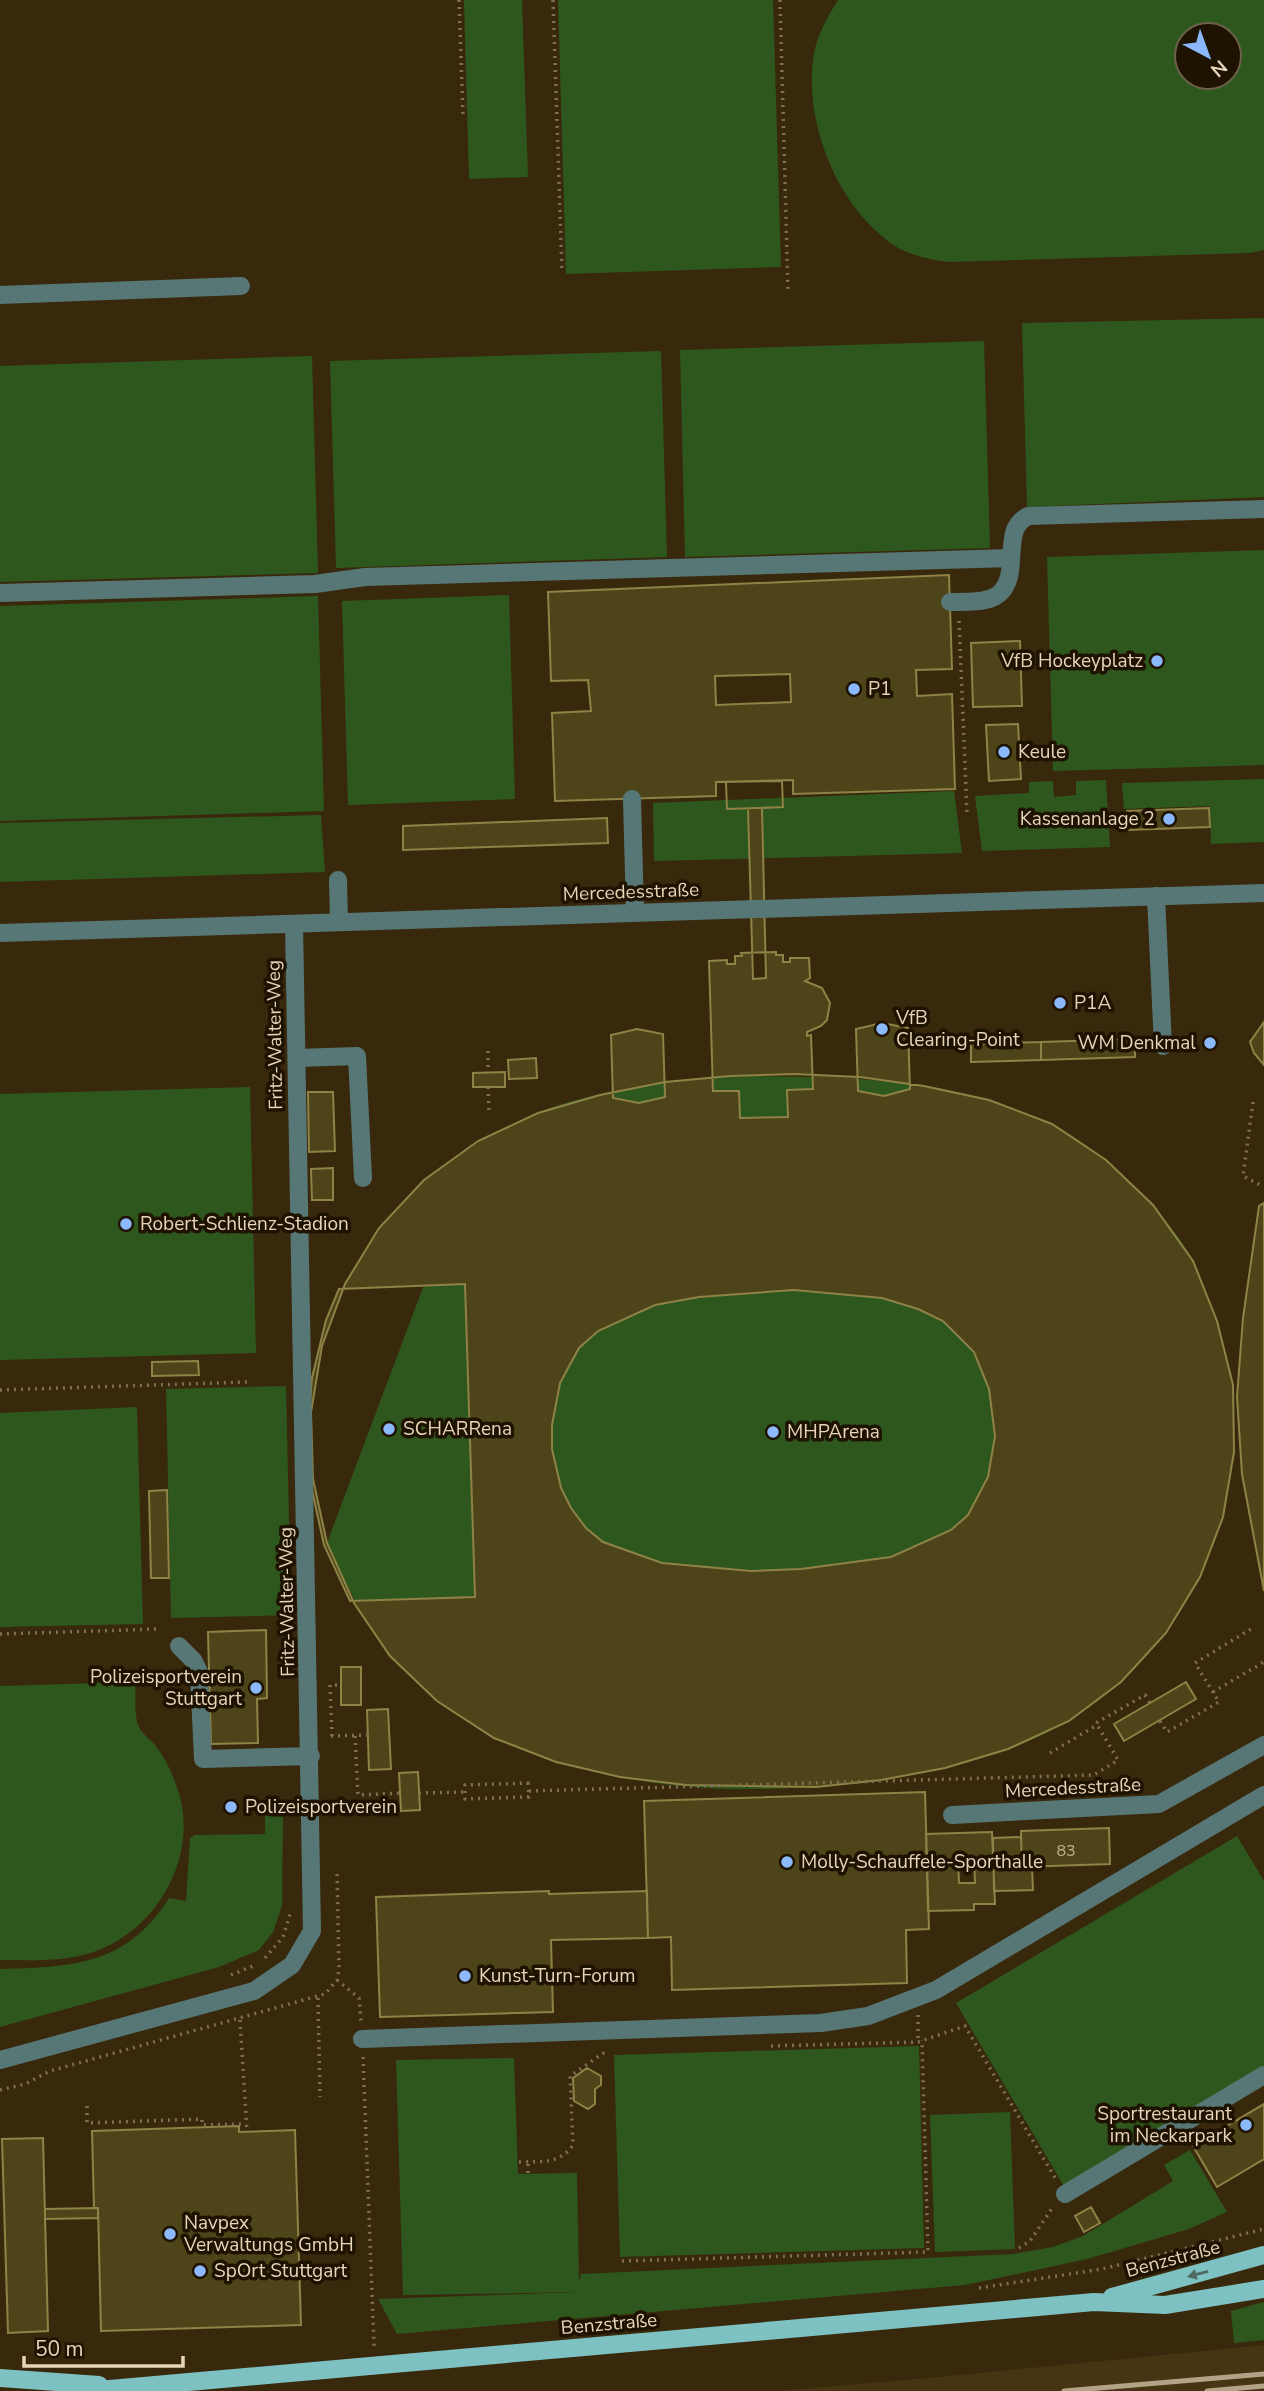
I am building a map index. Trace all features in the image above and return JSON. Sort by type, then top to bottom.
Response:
[{"type":"main road","name":"Benzstraße","points":[[1094,2302],[1264,2255]]},
{"type":"main road","name":"Benzstraße","points":[[87,2391],[1094,2302],[1165,2305],[1264,2289]]},
{"type":"main road","name":"Benzstraße","points":[[0,2378],[127,2386]]},
{"type":"street","points":[[0,295],[241,286]]},
{"type":"street","points":[[954,602],[990,601],[1002,593],[1009,583],[1013,531],[1019,521],[1028,516],[1264,509]]},
{"type":"street","points":[[0,593],[314,584],[365,577],[1012,558]]},
{"type":"street","points":[[632,799],[635,913]]},
{"type":"street","points":[[338,880],[340,922]]},
{"type":"street","name":"Mercedesstraße","points":[[0,933],[1264,893]]},
{"type":"street","points":[[1156,896],[1163,1046]]},
{"type":"street","name":"Fritz-Walter-Weg","points":[[0,2060],[236,1998],[270,1983],[292,1965],[307,1943],[314,1919],[294,923]]},
{"type":"street","points":[[297,1058],[357,1056],[363,1178]]},
{"type":"street","points":[[179,1646],[193,1660],[199,1672],[203,1759],[311,1756]]},
{"type":"street","name":"Mercedesstraße","points":[[952,1815],[1158,1804],[1264,1745]]},
{"type":"street","points":[[362,2039],[846,2021],[918,1999],[1264,1795]]},
{"type":"street","points":[[1065,2194],[1264,2075]]},
{"type":"path","points":[[459,0],[463,116]]},
{"type":"path","points":[[553,0],[562,272]]},
{"type":"path","points":[[780,0],[788,291]]},
{"type":"path","points":[[954,602],[967,813]]},
{"type":"path","points":[[488,1051],[488,1072]]},
{"type":"path","points":[[488,1087],[489,1113]]},
{"type":"path","points":[[1253,1102],[1243,1176],[1262,1186]]},
{"type":"path","points":[[0,1390],[247,1382]]},
{"type":"path","points":[[0,1633],[158,1629]]},
{"type":"path","points":[[1160,1721],[1167,1732],[1219,1702],[1195,1663],[1251,1629]]},
{"type":"path","points":[[1213,1692],[1264,1662]]},
{"type":"path","points":[[332,1736],[330,1685],[341,1685]]},
{"type":"path","points":[[1050,1753],[1145,1695],[1150,1703]]},
{"type":"path","points":[[529,1791],[1094,1775],[1118,1760],[1097,1725]]},
{"type":"path","points":[[310,1737],[368,1735]]},
{"type":"path","points":[[355,1736],[358,1795],[400,1793]]},
{"type":"path","points":[[528,1783],[529,1791],[529,1797],[465,1798],[465,1785],[528,1783]]},
{"type":"path","points":[[419,1793],[465,1792]]},
{"type":"path","points":[[0,2090],[25,2084],[50,2071],[317,1998],[332,1988],[337,1980],[337,1871]]},
{"type":"path","points":[[228,1977],[255,1965],[278,1947],[293,1903]]},
{"type":"path","points":[[337,1980],[359,1998],[374,2366]]},
{"type":"path","points":[[317,1998],[320,2097]]},
{"type":"path","points":[[622,2261],[928,2252],[918,1999]]},
{"type":"path","points":[[240,2020],[247,2132]]},
{"type":"path","points":[[770,2046],[920,2041],[965,2026],[1065,2194],[1030,2241],[1019,2248]]},
{"type":"path","points":[[608,2030],[608,2051]]},
{"type":"path","points":[[519,2162],[555,2161],[570,2149],[573,2145],[570,2076],[608,2051],[621,2051]]},
{"type":"path","points":[[87,2106],[88,2123],[202,2119],[202,2125],[246,2124]]},
{"type":"path","points":[[528,2161],[528,2173]]},
{"type":"path","points":[[979,2288],[1102,2269],[1264,2229]]},
{"type":"shaded area","points":[[1264,2345],[1264,2391],[778,2391],[940,2377]]},
{"type":"green space","points":[[464,0],[522,0],[528,177],[469,179]]},
{"type":"green space","points":[[558,0],[773,0],[781,267],[566,274]]},
{"type":"green space","points":[[838,0],[1264,0],[1264,250],[1249,253],[949,262],[923,257],[899,248],[866,221],[850,201],[826,155],[813,104],[812,78],[815,47]]},
{"type":"green space","points":[[1264,318],[1264,497],[1027,507],[1022,323]]},
{"type":"green space","points":[[984,341],[990,548],[685,557],[680,350]]},
{"type":"green space","points":[[661,351],[667,557],[336,568],[330,361]]},
{"type":"green space","points":[[312,356],[318,573],[0,582],[0,366]]},
{"type":"green space","name":"VfB Hockeyplatz","points":[[1264,550],[1264,765],[1053,771],[1047,557]]},
{"type":"green space","points":[[509,595],[515,799],[348,805],[342,601]]},
{"type":"green space","points":[[318,596],[324,811],[0,821],[0,606]]},
{"type":"green space","points":[[1264,779],[1264,842],[1211,844],[1210,806],[1124,809],[1122,783]]},
{"type":"green space","points":[[1106,780],[1110,847],[982,851],[975,796],[1029,793],[1029,782],[1053,781],[1054,797],[1076,795],[1076,781]]},
{"type":"green space","points":[[954,791],[962,853],[654,861],[653,803]]},
{"type":"green space","points":[[321,815],[325,872],[0,882],[0,823]]},
{"type":"green space","name":"MHPArena","points":[[730,1076],[893,1082],[933,1087],[1011,1107],[1059,1128],[1109,1163],[1162,1217],[1195,1264],[1223,1347],[1232,1399],[1232,1451],[1225,1502],[1210,1552],[1188,1598],[1158,1642],[1121,1682],[1082,1712],[1038,1737],[965,1763],[918,1773],[814,1787],[710,1788],[662,1784],[611,1774],[507,1740],[448,1710],[416,1682],[385,1646],[359,1608],[337,1565],[327,1543],[478,1141],[537,1113],[584,1098],[657,1084]]},
{"type":"green space","name":"Robert-Schlienz-Stadion","points":[[250,1087],[256,1353],[0,1360],[0,1094]]},
{"type":"green space","points":[[286,1386],[291,1615],[171,1618],[166,1389]]},
{"type":"green space","points":[[137,1407],[143,1624],[0,1627],[0,1413]]},
{"type":"green space","points":[[135,1682],[138,1725],[159,1751],[176,1783],[180,1797],[184,1822],[176,1870],[151,1912],[133,1930],[113,1944],[79,1956],[0,1960],[0,1686]]},
{"type":"green space","points":[[283,1815],[282,1906],[273,1932],[259,1950],[219,1967],[0,2027],[0,1969],[74,1964],[116,1950],[135,1938],[169,1898],[186,1901],[190,1838],[195,1835],[265,1834],[265,1816]]},
{"type":"green space","points":[[1237,1836],[1264,1881],[1264,2069],[1065,2188],[956,2003]]},
{"type":"green space","points":[[919,2046],[924,2248],[620,2257],[614,2055]]},
{"type":"green space","points":[[514,2058],[518,2174],[577,2173],[579,2282],[581,2274],[1013,2254],[1053,2247],[1083,2236],[1173,2181],[1164,2165],[1190,2150],[1227,2212],[1189,2229],[1087,2259],[965,2285],[397,2334],[378,2299],[579,2292],[403,2295],[396,2060]]},
{"type":"green space","points":[[1010,2112],[1015,2249],[935,2252],[930,2115]]},
{"type":"green space","points":[[1264,2302],[1264,2340],[1234,2343],[1231,2311]]},
{"type":"building","name":"P1","points":[[949,575],[952,669],[916,670],[917,696],[952,694],[955,789],[793,794],[793,780],[716,782],[716,796],[555,801],[552,713],[591,711],[588,680],[551,681],[548,592]],"holes":[[[790,674],[791,702],[716,705],[715,676]]]},
{"type":"building","points":[[1020,641],[1022,706],[973,707],[971,643]]},
{"type":"building","name":"Keule","points":[[1018,724],[1021,779],[989,781],[986,725]]},
{"type":"building","points":[[782,781],[783,807],[762,808],[766,978],[753,979],[748,809],[727,809],[726,782]]},
{"type":"building","points":[[782,781],[783,807],[727,809],[726,782]]},
{"type":"building","name":"Kassenanlage 2","points":[[1209,808],[1210,827],[1128,830],[1127,811]]},
{"type":"building","points":[[607,818],[608,843],[403,850],[403,826]]},
{"type":"building","points":[[776,952],[776,955],[783,955],[783,962],[790,962],[790,958],[809,958],[810,978],[805,981],[822,988],[830,1003],[827,1020],[807,1032],[807,1036],[811,1035],[813,1089],[787,1090],[788,1117],[740,1118],[739,1091],[713,1091],[709,961],[727,960],[727,964],[735,964],[735,956],[742,956],[741,953]]},
{"type":"building","points":[[1264,1022],[1264,1065],[1254,1053],[1250,1042]]},
{"type":"building","points":[[882,1023],[908,1028],[910,1089],[884,1096],[858,1091],[856,1029]]},
{"type":"building","points":[[637,1029],[663,1034],[665,1097],[639,1103],[613,1098],[611,1035]]},
{"type":"building","points":[[1135,1039],[1135,1057],[1041,1060],[1041,1042]]},
{"type":"building","points":[[1041,1042],[1041,1060],[971,1062],[971,1044]]},
{"type":"building","points":[[536,1058],[537,1078],[509,1079],[508,1060]]},
{"type":"building","points":[[505,1072],[505,1087],[473,1087],[473,1073]]},
{"type":"building","name":"MHPArena","points":[[794,1074],[860,1077],[924,1086],[989,1100],[1052,1124],[1106,1160],[1153,1205],[1193,1261],[1217,1321],[1233,1385],[1234,1452],[1223,1517],[1200,1577],[1166,1633],[1121,1682],[1069,1721],[1008,1749],[945,1768],[881,1780],[816,1787],[686,1785],[620,1777],[556,1762],[494,1738],[437,1701],[390,1656],[354,1603],[327,1543],[313,1479],[311,1412],[322,1346],[345,1284],[379,1228],[424,1180],[478,1141],[538,1113],[600,1095],[665,1082]],"holes":[[[794,1290],[882,1298],[918,1309],[943,1321],[974,1352],[989,1389],[995,1436],[988,1477],[968,1515],[951,1530],[891,1557],[801,1569],[751,1571],[662,1563],[603,1542],[586,1528],[571,1508],[561,1488],[552,1449],[552,1425],[560,1383],[579,1348],[598,1331],[655,1305],[699,1297]]]},
{"type":"building","points":[[308,1092],[333,1092],[335,1151],[309,1152]]},
{"type":"building","points":[[333,1168],[333,1200],[312,1200],[311,1169]]},
{"type":"building","points":[[1264,1203],[1264,1591],[1242,1474],[1237,1397],[1243,1318],[1259,1206]]},
{"type":"building","name":"SCHARRena","points":[[465,1284],[475,1597],[350,1601],[324,1545],[310,1481],[309,1413],[312,1378],[326,1320],[339,1289]]},
{"type":"building","points":[[198,1361],[199,1375],[152,1376],[152,1362]]},
{"type":"building","points":[[167,1490],[169,1578],[151,1578],[149,1491]]},
{"type":"building","points":[[266,1630],[267,1698],[257,1699],[258,1743],[211,1744],[208,1632]]},
{"type":"building","points":[[341,1667],[361,1667],[361,1705],[341,1705]]},
{"type":"building","points":[[1186,1682],[1196,1699],[1124,1741],[1114,1724]]},
{"type":"building","points":[[388,1709],[391,1769],[369,1770],[367,1710]]},
{"type":"building","points":[[418,1772],[420,1810],[401,1811],[399,1773]]},
{"type":"building","name":"Molly-Schauffele-Sporthalle","points":[[925,1792],[929,1929],[906,1930],[907,1983],[672,1990],[671,1937],[648,1938],[644,1801]]},
{"type":"building","points":[[1109,1828],[1110,1864],[1022,1867],[1021,1831]]},
{"type":"building","points":[[992,1832],[995,1904],[974,1904],[974,1910],[928,1911],[926,1834]],"holes":[[[974,1856],[975,1883],[959,1883],[958,1857]]]},
{"type":"building","points":[[1021,1837],[1022,1867],[1032,1867],[1033,1890],[994,1891],[993,1838]]},
{"type":"building","name":"Kunst-Turn-Forum","points":[[549,1891],[549,1894],[647,1891],[648,1938],[551,1940],[553,2012],[380,2017],[376,1897]]},
{"type":"building","points":[[587,2068],[601,2076],[601,2085],[595,2089],[595,2104],[588,2109],[574,2101],[573,2078]]},
{"type":"building","name":"Sportrestaurant im Neckarpark","points":[[1264,2104],[1264,2159],[1217,2187],[1193,2146]]},
{"type":"building","name":"SpOrt Stuttgart","points":[[239,2126],[239,2132],[295,2130],[301,2325],[101,2331],[98,2208],[94,2208],[92,2131]]},
{"type":"building","points":[[43,2138],[48,2331],[8,2333],[2,2139]]},
{"type":"building","points":[[1091,2207],[1100,2223],[1084,2232],[1075,2216]]},
{"type":"building","points":[[98,2208],[98,2218],[45,2219],[45,2209]]},
{"type":"railway","points":[[1064,2391],[1264,2374]]},
{"type":"railway","points":[[1207,2391],[1264,2386]]},
{"type":"place","name":"VfB Hockeyplatz","points":[[1157,661]]},
{"type":"place","name":"P1","points":[[854,689]]},
{"type":"place","name":"Keule","points":[[1004,752]]},
{"type":"place","name":"Kassenanlage 2","points":[[1169,819]]},
{"type":"place","name":"P1A","points":[[1060,1003]]},
{"type":"place","name":"VfB Clearing-Point","points":[[882,1029]]},
{"type":"place","name":"WM Denkmal","points":[[1210,1043]]},
{"type":"place","name":"Robert-Schlienz-Stadion","points":[[126,1224]]},
{"type":"place","name":"SCHARRena","points":[[389,1429]]},
{"type":"place","name":"MHPArena","points":[[773,1432]]},
{"type":"place","name":"Polizeisportverein Stuttgart","points":[[256,1688]]},
{"type":"place","name":"Polizeisportverein","points":[[231,1807]]},
{"type":"place","name":"Molly-Schauffele-Sporthalle","points":[[787,1862]]},
{"type":"place","name":"Kunst-Turn-Forum","points":[[465,1976]]},
{"type":"place","name":"Sportrestaurant im Neckarpark","points":[[1246,2125]]},
{"type":"place","name":"Navpex Verwaltungs GmbH","points":[[170,2234]]},
{"type":"place","name":"SpOrt Stuttgart","points":[[200,2271]]}]
